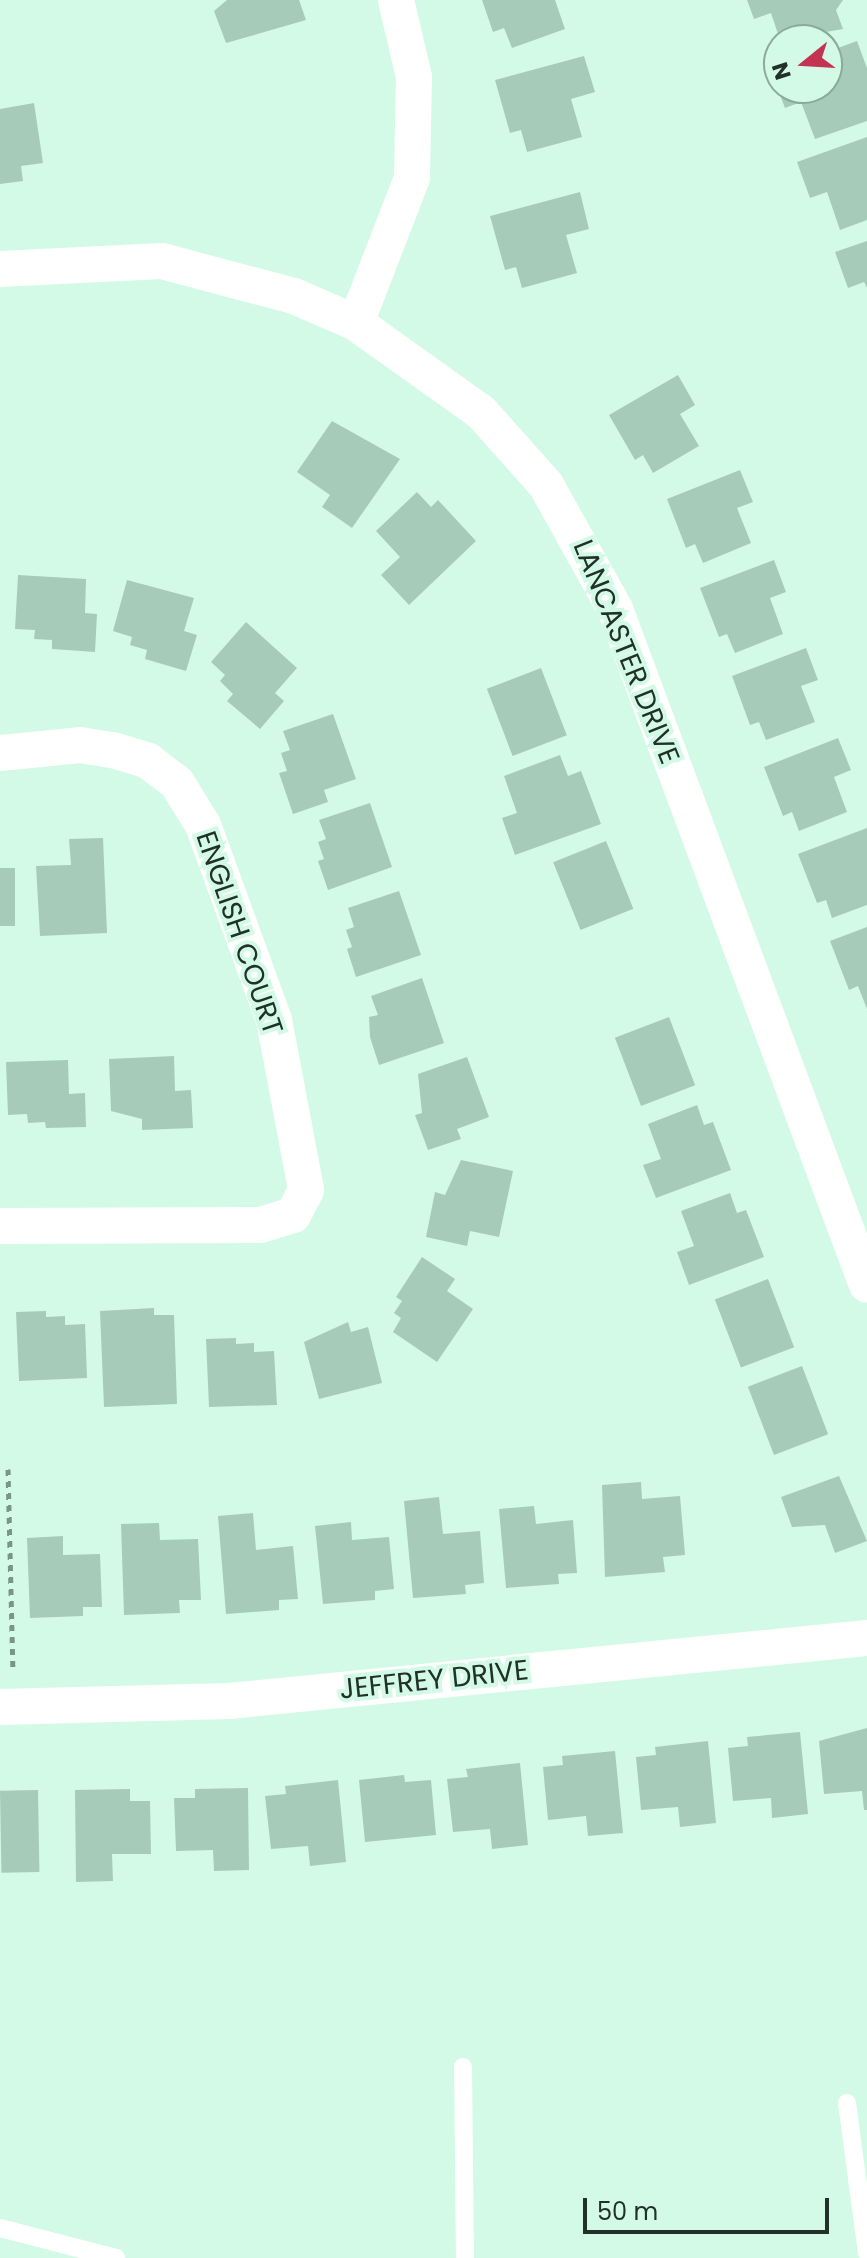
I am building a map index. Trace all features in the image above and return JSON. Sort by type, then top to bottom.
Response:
[{"type":"street","points":[[356,323],[412,178],[414,77],[396,0]]},
{"type":"street","name":"LANCASTER DRIVE","points":[[0,269],[99,260],[192,265],[356,323],[481,412],[546,485],[600,572],[867,1285]]},
{"type":"street","name":"ENGLISH COURT","points":[[0,753],[80,745],[113,750],[148,761],[185,795],[203,825],[274,1020],[306,1190],[293,1215],[260,1225],[0,1226]]},
{"type":"street","name":"JEFFREY DRIVE","points":[[6,1707],[229,1701],[867,1638]]},
{"type":"lane","points":[[463,2067],[465,2258]]},
{"type":"lane","points":[[847,2103],[867,2253]]},
{"type":"lane","points":[[0,2228],[116,2258]]},
{"type":"path","points":[[6,1707],[8,1469]]},
{"type":"building","points":[[227,0],[299,0],[306,20],[226,43],[214,11]]},
{"type":"building","points":[[482,0],[555,0],[565,29],[512,48],[504,28],[493,32]]},
{"type":"building","points":[[747,0],[843,0],[836,10],[841,24],[775,24],[771,13],[754,19]]},
{"type":"building","points":[[857,41],[867,68],[867,121],[815,139],[802,104],[843,104],[843,46]]},
{"type":"building","points":[[584,56],[595,92],[571,99],[582,137],[527,152],[521,130],[510,133],[495,80]]},
{"type":"building","points":[[34,103],[43,163],[21,166],[23,181],[0,184],[0,109]]},
{"type":"building","points":[[867,137],[867,220],[840,230],[827,192],[810,198],[797,162]]},
{"type":"building","points":[[580,192],[589,229],[566,235],[577,273],[522,288],[516,267],[505,270],[490,216]]},
{"type":"building","points":[[867,241],[867,288],[864,282],[848,288],[835,252]]},
{"type":"building","points":[[678,375],[695,405],[680,414],[699,446],[653,473],[643,455],[635,460],[609,415]]},
{"type":"building","points":[[332,421],[400,459],[352,528],[322,507],[330,495],[297,472]]},
{"type":"building","points":[[740,470],[753,502],[737,508],[751,543],[703,563],[695,544],[686,548],[667,499]]},
{"type":"building","points":[[417,492],[431,507],[438,500],[476,541],[409,605],[381,575],[400,557],[376,531]]},
{"type":"building","points":[[774,560],[786,592],[770,598],[783,634],[735,653],[727,634],[719,637],[700,588]]},
{"type":"building","points":[[18,575],[86,579],[85,613],[97,614],[95,652],[52,649],[52,640],[34,639],[35,630],[15,629]]},
{"type":"building","points":[[127,580],[194,598],[184,631],[197,635],[186,671],[145,659],[147,650],[130,645],[132,637],[113,631]]},
{"type":"building","points":[[246,622],[297,668],[275,693],[284,701],[260,729],[227,701],[233,694],[220,681],[225,675],[211,662]]},
{"type":"building","points":[[806,648],[818,680],[801,686],[815,722],[766,740],[759,722],[750,725],[732,676]]},
{"type":"building","points":[[541,668],[567,735],[513,756],[487,689]]},
{"type":"building","points":[[333,714],[356,779],[324,790],[328,802],[293,814],[279,773],[287,771],[281,753],[290,750],[283,731]]},
{"type":"building","points":[[838,738],[851,770],[834,777],[847,812],[799,831],[792,812],[783,816],[764,767]]},
{"type":"building","points":[[560,755],[568,776],[581,771],[601,824],[515,855],[502,818],[517,813],[504,776]]},
{"type":"building","points":[[370,803],[392,867],[328,890],[318,861],[324,859],[318,842],[326,839],[319,820]]},
{"type":"building","points":[[867,828],[867,905],[832,918],[826,900],[817,903],[798,854]]},
{"type":"building","points":[[103,838],[107,933],[40,936],[36,866],[71,865],[69,839]]},
{"type":"building","points":[[606,841],[633,909],[580,930],[553,862]]},
{"type":"building","points":[[0,868],[15,868],[15,926],[0,926]]},
{"type":"building","points":[[399,891],[421,955],[356,977],[347,949],[352,947],[346,930],[354,927],[348,908]]},
{"type":"building","points":[[867,927],[867,1009],[858,986],[849,990],[830,941]]},
{"type":"building","points":[[422,978],[444,1043],[379,1065],[370,1037],[369,1017],[378,1015],[371,996]]},
{"type":"building","points":[[669,1017],[695,1085],[641,1106],[615,1038]]},
{"type":"building","points":[[174,1056],[175,1091],[191,1090],[193,1128],[142,1130],[142,1119],[111,1111],[109,1059]]},
{"type":"building","points":[[467,1057],[489,1117],[457,1129],[461,1139],[428,1150],[415,1115],[422,1113],[418,1074]]},
{"type":"building","points":[[68,1060],[69,1094],[85,1093],[86,1127],[46,1128],[45,1122],[28,1123],[27,1114],[8,1115],[6,1062]]},
{"type":"building","points":[[697,1105],[704,1125],[713,1122],[731,1170],[656,1198],[643,1165],[661,1159],[648,1124]]},
{"type":"building","points":[[461,1160],[513,1171],[499,1237],[470,1231],[467,1246],[426,1237],[435,1192],[445,1195]]},
{"type":"building","points":[[730,1193],[737,1213],[746,1210],[764,1257],[689,1285],[677,1252],[694,1246],[681,1211]]},
{"type":"building","points":[[422,1257],[455,1279],[447,1291],[473,1309],[437,1362],[393,1332],[401,1318],[394,1313],[402,1301],[396,1297]]},
{"type":"building","points":[[768,1279],[794,1347],[741,1368],[715,1299]]},
{"type":"building","points":[[154,1308],[154,1315],[174,1315],[177,1404],[104,1407],[100,1311]]},
{"type":"building","points":[[46,1311],[46,1317],[65,1316],[65,1325],[85,1324],[87,1378],[19,1381],[16,1312]]},
{"type":"building","points":[[348,1322],[351,1332],[368,1327],[382,1383],[319,1399],[304,1342]]},
{"type":"building","points":[[236,1338],[236,1344],[254,1343],[254,1352],[274,1351],[277,1405],[209,1407],[206,1339]]},
{"type":"building","points":[[802,1366],[828,1434],[774,1455],[748,1387]]},
{"type":"building","points":[[839,1476],[867,1541],[835,1553],[825,1525],[792,1527],[781,1497]]},
{"type":"building","points":[[641,1482],[642,1499],[680,1496],[685,1555],[663,1557],[665,1572],[605,1577],[602,1485]]},
{"type":"building","points":[[439,1497],[443,1534],[480,1531],[484,1583],[465,1585],[466,1594],[413,1598],[404,1501]]},
{"type":"building","points":[[534,1506],[536,1524],[573,1520],[577,1573],[558,1574],[559,1584],[506,1588],[499,1509]]},
{"type":"building","points":[[253,1513],[256,1550],[293,1546],[298,1599],[279,1600],[279,1610],[226,1614],[218,1516]]},
{"type":"building","points":[[351,1522],[352,1540],[389,1537],[394,1589],[375,1591],[375,1600],[323,1604],[315,1526]]},
{"type":"building","points":[[159,1523],[160,1540],[198,1539],[201,1600],[179,1600],[180,1613],[124,1615],[121,1524]]},
{"type":"building","points":[[63,1536],[63,1555],[100,1554],[102,1607],[83,1607],[83,1616],[30,1618],[27,1538]]},
{"type":"building","points":[[867,1728],[867,1810],[864,1810],[862,1791],[824,1794],[819,1741]]},
{"type":"building","points":[[800,1732],[808,1814],[772,1818],[771,1798],[733,1801],[728,1748],[748,1746],[747,1737]]},
{"type":"building","points":[[708,1741],[716,1823],[680,1827],[678,1807],[641,1810],[636,1757],[656,1755],[655,1747]]},
{"type":"building","points":[[615,1751],[623,1833],[588,1836],[586,1816],[548,1820],[543,1767],[563,1765],[562,1756]]},
{"type":"building","points":[[520,1763],[528,1845],[492,1849],[490,1829],[453,1832],[447,1779],[468,1777],[466,1769]]},
{"type":"building","points":[[404,1775],[405,1782],[431,1780],[436,1835],[365,1842],[359,1780]]},
{"type":"building","points":[[338,1780],[346,1862],[310,1866],[308,1846],[271,1849],[265,1796],[286,1794],[285,1786]]},
{"type":"building","points":[[248,1788],[249,1870],[214,1871],[213,1850],[176,1851],[174,1798],[195,1798],[195,1789]]},
{"type":"building","points":[[130,1789],[130,1801],[150,1801],[151,1854],[112,1854],[113,1881],[76,1882],[75,1790]]},
{"type":"building","points":[[38,1790],[39,1872],[1,1873],[0,1791]]}]
